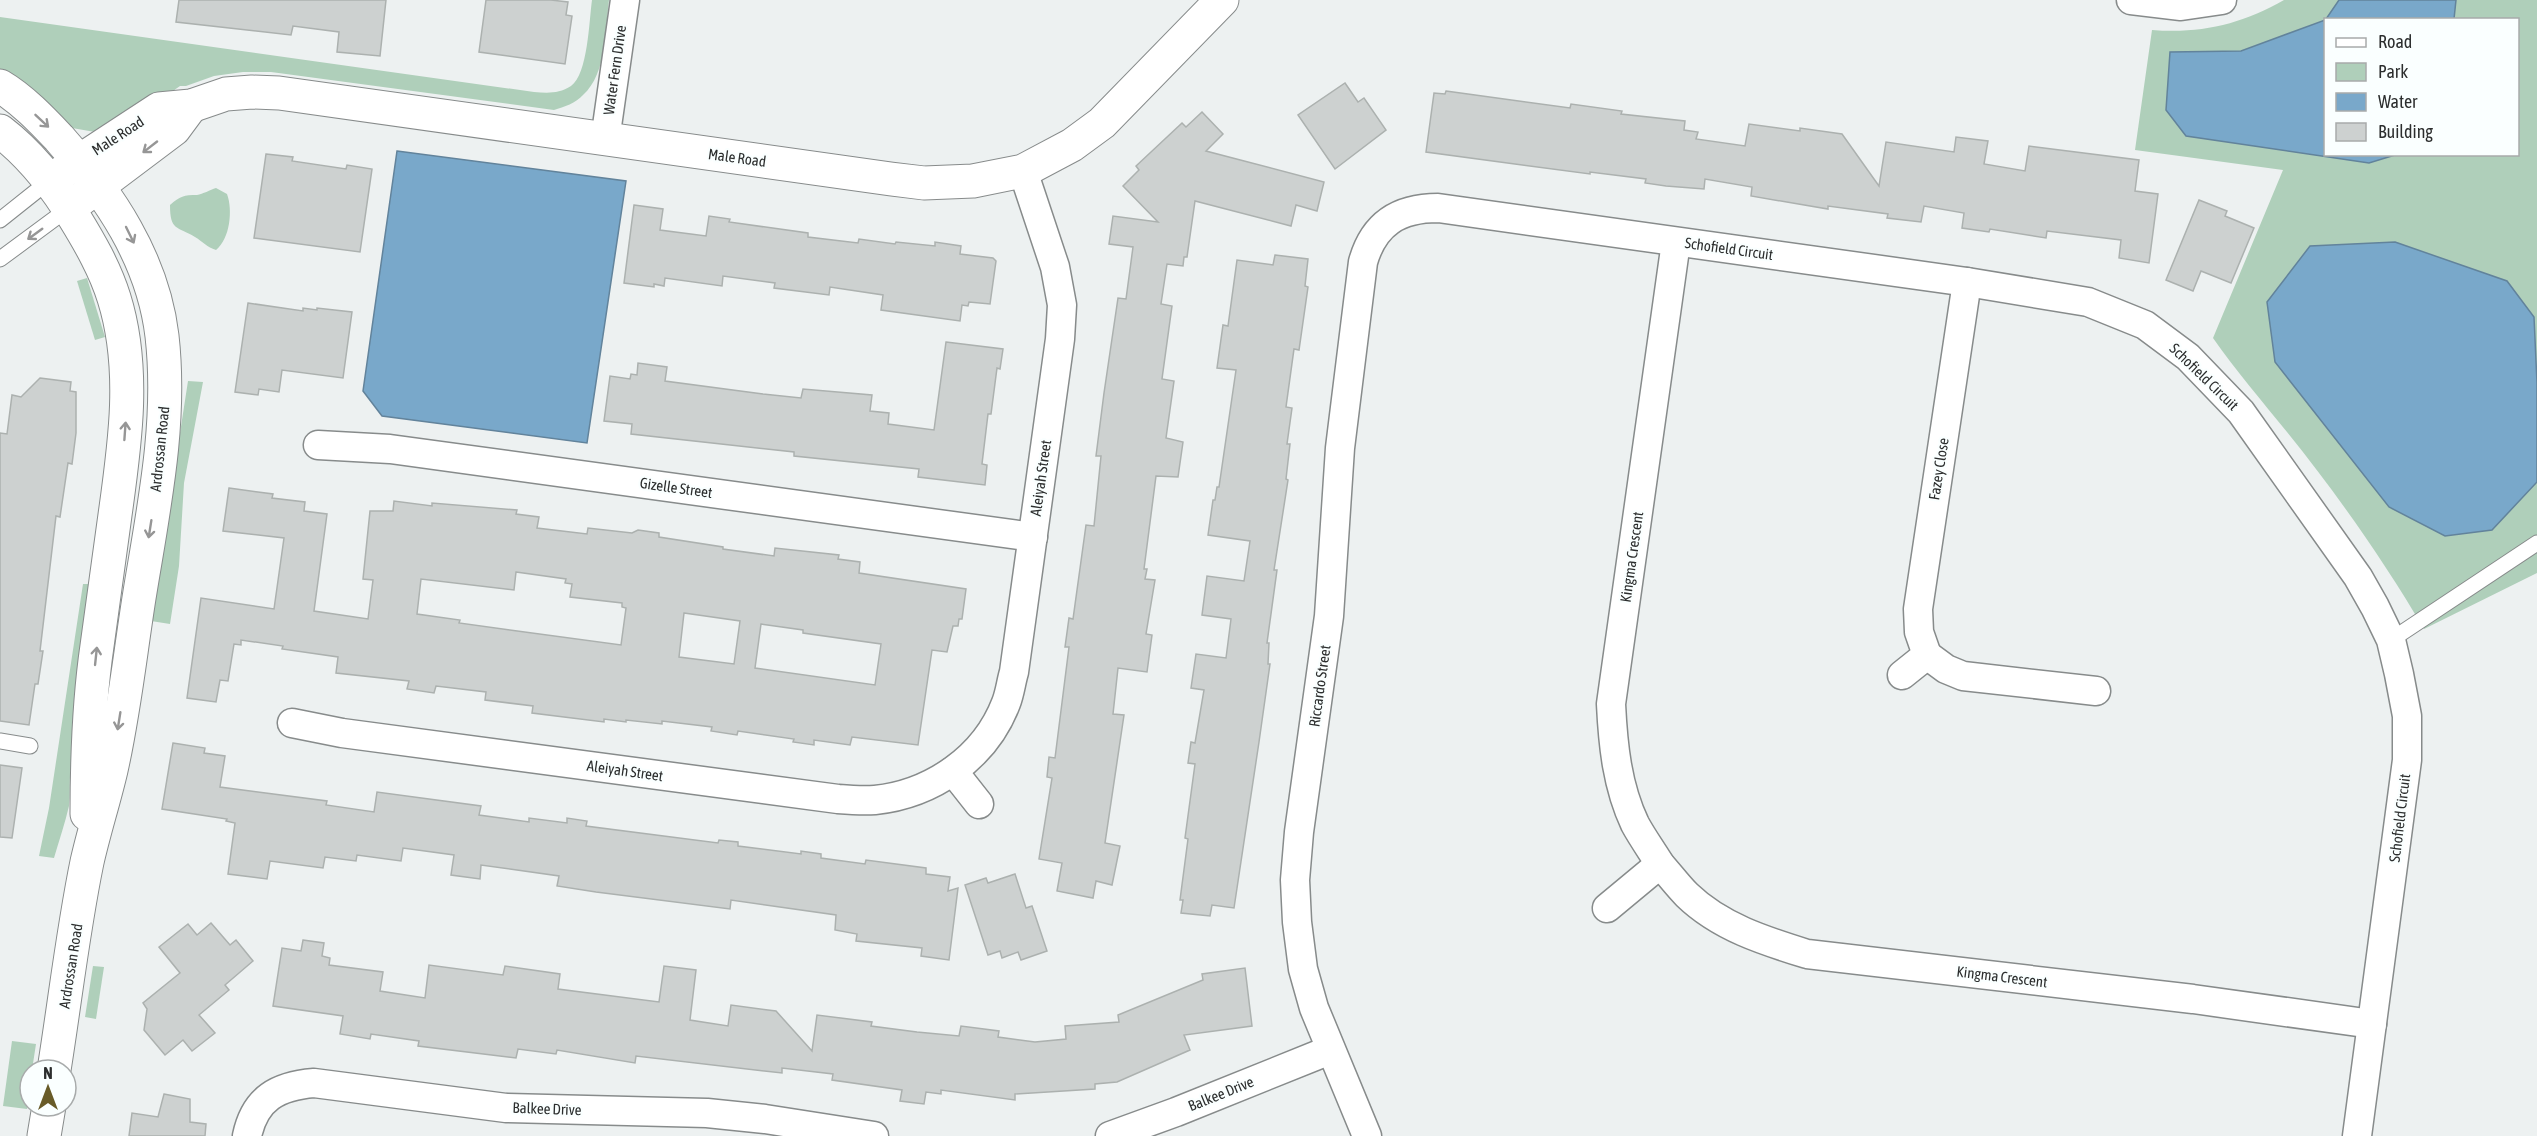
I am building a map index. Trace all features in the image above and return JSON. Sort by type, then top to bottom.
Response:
[{"type":"main road","name":"Male Road","points":[[49,181],[88,174],[174,129],[191,106],[226,94],[252,92],[279,93],[924,183],[973,181],[1023,171],[1072,145],[1102,123],[1222,0]]},
{"type":"main road","name":"Ardrossan Road","points":[[0,86],[46,123],[124,223],[140,256],[154,294],[162,334],[165,423],[158,481],[111,768],[87,861],[56,1058]]},
{"type":"main road","name":"Ardrossan Road","points":[[0,131],[32,159],[69,208],[93,248],[114,299],[122,333],[127,396],[120,478],[91,708],[87,776],[87,861]]},
{"type":"main road","name":"Male Road","points":[[69,208],[88,174]]},
{"type":"main road","points":[[44,1136],[47,1118]]},
{"type":"street","name":"Water Fern Drive","points":[[605,140],[625,0]]},
{"type":"street","points":[[2131,0],[2181,6],[2222,0]]},
{"type":"street","name":"Aleiyah Street","points":[[292,723],[342,733],[838,799],[874,800],[908,794],[953,771],[972,755],[989,735],[1006,704],[1014,672],[1060,339],[1062,305],[1055,267],[1023,171]]},
{"type":"street","name":"Schofield Circuit","points":[[1380,228],[1406,211],[1438,208],[1967,282],[2088,302],[2145,325],[2188,357],[2241,412],[2358,577],[2376,607],[2391,640],[2407,716],[2407,760],[2358,1136]]},
{"type":"street","name":"Riccardo Street","points":[[1367,1136],[1314,1008],[1304,969],[1297,922],[1295,880],[1299,832],[1329,616],[1340,448],[1361,273],[1366,249],[1380,228]]},
{"type":"street","name":"Kingma Crescent","points":[[1676,242],[1611,704],[1614,753],[1622,789],[1635,824],[1660,864],[1688,896],[1722,920],[1760,940],[1807,954],[2193,999],[2372,1024]]},
{"type":"street","name":"Fazey Close","points":[[1928,655],[1919,632],[1918,609],[1967,282]]},
{"type":"street","name":"Gizelle Street","points":[[318,445],[390,449],[1032,537]]},
{"type":"street","points":[[1902,675],[1928,655],[1946,669],[1963,676],[2096,692]]},
{"type":"street","points":[[953,771],[979,804]]},
{"type":"street","points":[[1607,908],[1660,864]]},
{"type":"street","name":"Balkee Drive","points":[[1110,1136],[1330,1050]]},
{"type":"street","name":"Balkee Drive","points":[[247,1136],[257,1108],[273,1093],[293,1085],[314,1083],[506,1108],[707,1113],[765,1119],[874,1136]]},
{"type":"lane","points":[[0,220],[49,181]]},
{"type":"lane","points":[[0,259],[69,208]]},
{"type":"lane","points":[[2391,640],[2537,543]]},
{"type":"lane","points":[[0,741],[30,746]]},
{"type":"green space","points":[[592,0],[609,0],[604,50],[597,75],[580,98],[554,110],[271,72],[243,72],[214,76],[180,86],[95,132],[72,128],[0,70],[0,17],[534,92],[553,92],[571,86],[577,80],[587,46]]},
{"type":"green space","points":[[2284,0],[2537,0],[2537,573],[2424,629],[2393,578],[2342,504],[2213,338],[2283,170],[2135,150],[2152,30],[2204,29],[2253,15]]},
{"type":"green space","points":[[216,188],[227,194],[230,216],[227,232],[216,250],[176,227],[171,219],[170,205],[182,197]]},
{"type":"green space","points":[[87,278],[105,337],[95,340],[77,281]]},
{"type":"green space","points":[[188,381],[203,382],[184,483],[179,566],[170,624],[151,621]]},
{"type":"green space","points":[[83,584],[89,584],[69,806],[54,858],[39,856],[49,808]]},
{"type":"green space","points":[[93,966],[104,967],[96,1019],[85,1017]]},
{"type":"green space","points":[[12,1041],[36,1044],[34,1058],[18,1058],[18,1108],[3,1106]]},
{"type":"water","points":[[2339,0],[2456,0],[2454,18],[2327,18]]},
{"type":"water","points":[[2324,20],[2324,156],[2392,156],[2369,163],[2186,136],[2166,110],[2170,52],[2241,51]]},
{"type":"water","points":[[397,151],[626,181],[587,443],[382,416],[363,391]]},
{"type":"water","points":[[2395,242],[2507,281],[2534,317],[2537,482],[2492,530],[2445,536],[2389,507],[2275,362],[2267,302],[2310,246]]},
{"type":"building","points":[[179,0],[386,0],[380,56],[337,52],[339,32],[293,26],[291,35],[176,22]]},
{"type":"building","points":[[486,0],[568,2],[566,15],[572,16],[565,64],[479,52]]},
{"type":"building","points":[[1345,83],[1358,102],[1364,98],[1386,130],[1335,169],[1298,115]]},
{"type":"building","points":[[1446,91],[1570,108],[1571,104],[1622,111],[1621,114],[1685,121],[1684,130],[1698,132],[1696,139],[1745,146],[1749,124],[1842,134],[1879,186],[1886,142],[1954,152],[1956,137],[1988,141],[1984,164],[2025,171],[2029,146],[2139,160],[2135,191],[2158,194],[2149,263],[2119,258],[2121,240],[2047,231],[2046,238],[1990,229],[1989,232],[1962,228],[1964,213],[1924,206],[1921,222],[1887,218],[1888,214],[1828,206],[1828,209],[1751,196],[1752,187],[1705,179],[1704,189],[1666,186],[1645,183],[1646,179],[1590,172],[1590,174],[1426,152],[1434,93],[1445,94]]},
{"type":"building","points":[[1202,112],[1223,134],[1206,151],[1324,182],[1317,211],[1296,205],[1291,226],[1195,201],[1187,257],[1184,257],[1183,266],[1167,264],[1161,304],[1172,306],[1162,379],[1174,381],[1166,438],[1183,442],[1178,477],[1156,476],[1144,569],[1147,569],[1145,579],[1155,580],[1146,634],[1152,635],[1147,672],[1118,668],[1113,714],[1124,715],[1105,843],[1120,846],[1112,885],[1096,881],[1093,898],[1057,891],[1062,863],[1039,859],[1052,778],[1047,777],[1049,757],[1055,758],[1069,647],[1065,647],[1069,618],[1073,619],[1086,525],[1094,526],[1101,456],[1096,456],[1118,298],[1126,299],[1133,247],[1109,244],[1113,216],[1158,222],[1123,186],[1139,170],[1136,166],[1182,123],[1186,127]]},
{"type":"building","points":[[266,154],[293,157],[292,161],[346,169],[347,165],[372,169],[360,252],[254,238]]},
{"type":"building","points":[[2199,200],[2227,211],[2225,216],[2254,228],[2231,283],[2201,271],[2193,291],[2166,280]]},
{"type":"building","points":[[634,205],[663,209],[660,230],[706,236],[709,216],[730,219],[729,222],[808,233],[808,237],[858,243],[859,239],[895,244],[896,242],[935,246],[935,242],[961,246],[960,254],[993,258],[996,261],[990,304],[969,302],[968,306],[962,305],[960,321],[881,310],[883,295],[830,287],[829,295],[774,288],[775,283],[723,276],[722,286],[665,278],[664,286],[624,283]]},
{"type":"building","points":[[1275,255],[1308,259],[1305,286],[1308,287],[1299,350],[1294,349],[1286,407],[1292,408],[1287,444],[1290,444],[1286,479],[1288,480],[1274,570],[1277,570],[1267,643],[1269,643],[1268,664],[1270,664],[1259,742],[1234,908],[1212,905],[1210,916],[1181,913],[1183,900],[1180,900],[1188,839],[1185,838],[1195,764],[1188,763],[1191,742],[1195,743],[1204,690],[1191,688],[1196,654],[1226,658],[1231,619],[1202,615],[1207,576],[1244,581],[1250,541],[1208,535],[1213,500],[1215,500],[1217,487],[1219,487],[1236,370],[1217,368],[1223,325],[1228,326],[1237,260],[1273,265]]},
{"type":"building","points":[[248,303],[303,311],[303,308],[317,310],[317,308],[352,312],[343,378],[282,370],[279,392],[259,389],[258,395],[235,392]]},
{"type":"building","points":[[946,342],[1003,349],[1000,369],[997,368],[991,414],[988,414],[982,464],[987,465],[985,485],[918,477],[919,469],[794,456],[794,452],[631,434],[632,424],[604,421],[610,376],[630,379],[631,374],[637,375],[638,363],[667,367],[665,381],[801,398],[803,389],[872,395],[870,411],[889,413],[888,424],[934,430]]},
{"type":"building","points":[[40,378],[71,382],[70,391],[76,392],[76,433],[72,464],[68,463],[60,517],[56,516],[40,651],[43,651],[29,725],[0,721],[0,433],[7,434],[12,395],[21,397]]},
{"type":"building","points":[[229,488],[273,494],[272,498],[305,502],[304,511],[327,514],[314,611],[368,619],[373,580],[363,579],[370,511],[393,511],[394,501],[432,506],[432,503],[517,510],[516,514],[539,517],[537,528],[587,534],[588,528],[632,533],[638,530],[659,533],[659,537],[774,556],[775,548],[839,555],[838,559],[860,562],[859,573],[966,589],[962,619],[959,619],[958,626],[953,626],[947,652],[932,650],[918,745],[852,737],[850,745],[814,740],[814,745],[793,742],[794,739],[738,731],[737,735],[711,731],[712,727],[662,721],[662,724],[604,719],[604,722],[532,713],[533,706],[485,700],[486,692],[436,686],[434,693],[407,689],[409,681],[336,673],[338,657],[241,640],[241,645],[234,644],[228,681],[220,680],[216,702],[187,698],[201,598],[274,609],[284,538],[223,531]],"holes":[[[516,572],[566,579],[565,583],[572,584],[570,597],[622,603],[622,607],[626,608],[621,645],[459,623],[460,620],[417,614],[421,579],[514,590]],[[684,613],[740,621],[734,664],[679,657]],[[761,624],[803,630],[803,633],[881,644],[875,685],[755,668]]]},
{"type":"building","points":[[173,743],[205,748],[204,753],[225,756],[220,787],[327,801],[326,805],[374,812],[377,792],[481,806],[479,815],[529,822],[529,818],[567,823],[567,818],[587,821],[586,826],[718,843],[719,840],[738,842],[738,846],[801,854],[801,851],[821,854],[821,858],[865,864],[866,860],[926,868],[926,874],[950,877],[948,891],[958,888],[949,960],[921,956],[922,948],[856,941],[857,934],[835,930],[836,915],[731,900],[730,909],[596,892],[557,886],[559,876],[481,865],[480,879],[451,875],[454,855],[403,848],[401,861],[357,855],[356,861],[325,857],[323,868],[270,861],[267,879],[228,874],[235,823],[226,821],[227,819],[162,809]]},
{"type":"building","points":[[0,765],[22,768],[12,838],[0,837]]},
{"type":"building","points":[[1015,874],[1026,908],[1032,906],[1047,951],[1021,960],[1018,952],[1002,958],[1000,951],[988,955],[965,885],[986,878],[988,883]]},
{"type":"building","points":[[211,923],[230,945],[236,940],[253,961],[225,985],[229,990],[199,1015],[215,1033],[192,1051],[183,1040],[165,1055],[144,1030],[147,1009],[143,1003],[180,973],[159,947],[188,924],[197,935]]},
{"type":"building","points":[[303,940],[324,943],[322,956],[330,958],[329,965],[383,972],[380,991],[425,998],[429,965],[503,975],[505,966],[560,974],[558,989],[659,1002],[664,966],[696,970],[690,1020],[728,1026],[731,1005],[776,1011],[812,1051],[817,1015],[872,1022],[871,1026],[917,1032],[959,1036],[961,1026],[999,1031],[998,1037],[1035,1042],[1066,1039],[1065,1026],[1119,1022],[1118,1015],[1203,980],[1202,974],[1245,968],[1252,1026],[1184,1035],[1190,1050],[1117,1082],[1095,1084],[1095,1089],[1015,1094],[1015,1100],[941,1090],[941,1094],[926,1092],[924,1104],[900,1101],[902,1090],[832,1080],[833,1074],[782,1068],[782,1073],[636,1056],[635,1063],[557,1050],[556,1054],[518,1049],[516,1058],[418,1046],[419,1041],[371,1034],[370,1039],[340,1034],[343,1016],[273,1006],[282,948],[301,951]]},
{"type":"building","points":[[164,1094],[190,1099],[190,1122],[206,1124],[205,1136],[129,1136],[132,1113],[158,1117]]}]
